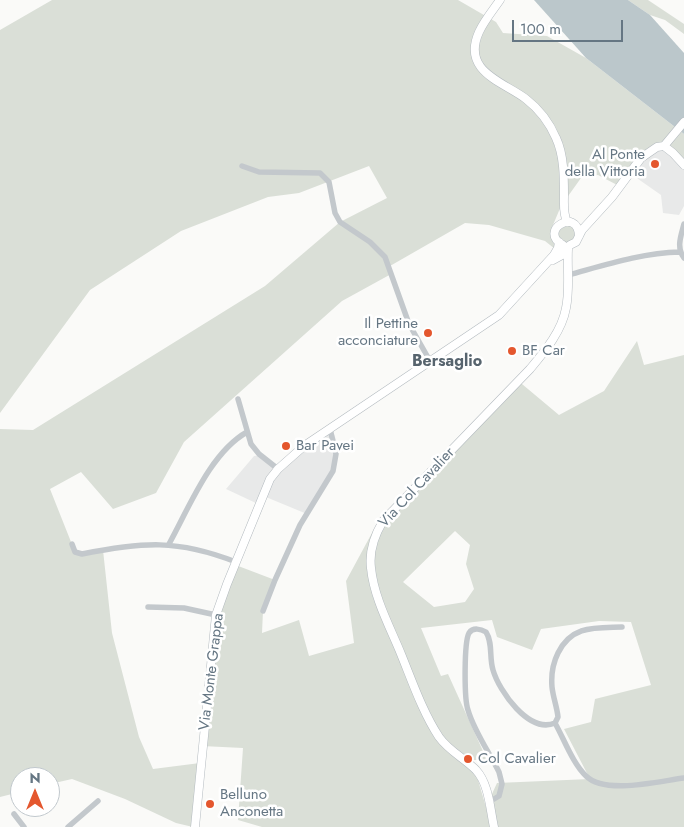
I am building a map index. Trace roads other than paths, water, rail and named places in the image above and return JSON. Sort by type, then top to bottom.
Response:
[{"type":"main road","points":[[500,0],[482,27],[477,39],[477,58],[483,70],[492,78],[527,99],[542,115],[556,138],[562,158],[564,194],[563,210],[555,233],[568,272]]},
{"type":"main road","points":[[684,122],[664,146],[684,165]]},
{"type":"main road","name":"Via Monte Grappa","points":[[195,827],[216,616],[265,489],[278,469],[304,446],[499,315],[559,249],[569,247],[576,242],[589,221],[612,197],[641,158],[656,147],[664,146]]},
{"type":"main road","points":[[563,210],[567,222],[576,226],[579,236]]},
{"type":"main road","name":"Via Monte Grappa","points":[[576,226],[589,221]]},
{"type":"main road","points":[[558,226],[567,222]]},
{"type":"main road","points":[[559,249],[564,245],[569,247]]},
{"type":"main road","name":"Via Col Cavalier","points":[[494,827],[484,784],[478,773],[444,744],[434,728],[412,682],[377,596],[370,557],[376,534],[382,521],[544,353],[564,318],[568,299],[569,247]]},
{"type":"street","points":[[242,166],[259,172],[320,173],[329,182],[335,213],[340,222],[370,242],[385,257],[409,324],[430,361]]},
{"type":"street","points":[[568,272],[659,253],[682,255],[679,245],[684,224]]},
{"type":"street","points":[[238,399],[251,444],[256,451],[278,469]]},
{"type":"street","points":[[263,611],[300,524],[333,471],[336,454],[330,429]]},
{"type":"street","points":[[169,544],[190,503],[210,470],[230,444],[247,432]]},
{"type":"street","points":[[72,544],[75,552],[82,554],[146,544],[169,544],[194,548],[236,562]]},
{"type":"street","points":[[148,606],[184,608],[216,616]]},
{"type":"street","points":[[489,802],[499,796],[502,780],[467,709],[465,690],[467,642],[471,631],[483,630],[488,635],[494,674],[505,694],[516,707],[534,722],[546,726],[555,723],[557,720],[558,714],[552,687],[552,669],[563,644],[578,632],[591,629],[622,627]]},
{"type":"street","points":[[555,723],[579,768],[592,781],[607,785],[626,785],[684,778]]},
{"type":"street","points":[[68,827],[98,801]]},
{"type":"street","points":[[16,817],[24,827]]},
{"type":"place","name":"Al Ponte della Vittoria","points":[[655,164]]},
{"type":"place","name":"Il Pettine acconciature","points":[[428,333]]},
{"type":"place","name":"BF Car","points":[[512,351]]},
{"type":"place","name":"Bar Pavei","points":[[286,446]]},
{"type":"place","name":"Col Cavalier","points":[[468,759]]},
{"type":"place","name":"Belluno Anconetta","points":[[210,804]]},
{"type":"district","name":"Bersaglio","points":[[447,362]]}]
